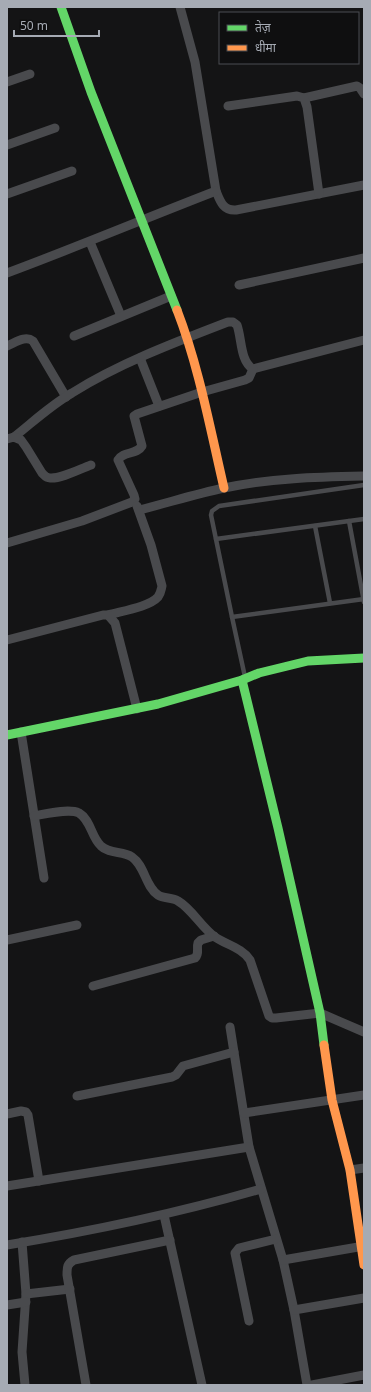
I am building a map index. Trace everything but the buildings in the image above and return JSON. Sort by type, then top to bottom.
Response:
[{"type":"street","points":[[61,7],[91,92],[140,220],[188,338],[224,488]]},
{"type":"street","points":[[180,7],[195,62],[216,191],[222,205],[231,211],[364,185]]},
{"type":"street","points":[[7,82],[30,74]]},
{"type":"street","points":[[228,106],[297,96],[304,98],[357,86],[364,94]]},
{"type":"street","points":[[304,98],[307,107],[319,194]]},
{"type":"street","points":[[7,145],[55,128]]},
{"type":"street","points":[[8,191],[72,171]]},
{"type":"street","points":[[7,273],[90,242],[140,220],[216,191]]},
{"type":"street","points":[[90,242],[121,316]]},
{"type":"street","points":[[239,285],[364,258]]},
{"type":"street","points":[[74,336],[171,296]]},
{"type":"street","points":[[10,438],[45,411],[104,375],[140,358],[228,322],[233,322],[237,325],[245,360],[248,366],[253,369],[364,340]]},
{"type":"street","points":[[7,346],[25,338],[30,338],[66,397]]},
{"type":"street","points":[[140,358],[160,406]]},
{"type":"street","points":[[7,640],[151,603],[157,598],[161,592],[162,586],[152,545],[135,499],[118,460],[122,456],[139,450],[142,446],[134,416],[202,392],[245,380],[249,378],[253,369]]},
{"type":"street","points":[[10,438],[21,440],[46,478],[58,477],[90,465]]},
{"type":"street","points":[[139,510],[224,488],[261,482],[364,476]]},
{"type":"street","points":[[7,543],[82,521],[128,504],[135,499]]},
{"type":"street","points":[[108,615],[115,623],[137,709]]},
{"type":"street","points":[[7,735],[158,704],[308,661],[364,658]]},
{"type":"street","points":[[244,679],[320,1013],[332,1100],[350,1170],[364,1265]]},
{"type":"street","points":[[21,732],[44,878]]},
{"type":"street","points":[[34,816],[71,811],[77,812],[83,816],[95,838],[102,846],[109,850],[126,854],[133,858],[138,863],[154,891],[158,895],[174,898],[179,901],[214,936],[247,955],[269,1016],[272,1018],[320,1013],[364,1032]]},
{"type":"street","points":[[7,940],[77,925]]},
{"type":"street","points":[[93,986],[195,958],[198,956],[198,943],[201,940],[214,936]]},
{"type":"street","points":[[230,1026],[244,1113],[245,1130],[249,1148],[283,1260],[294,1310],[307,1385]]},
{"type":"street","points":[[77,1096],[172,1077],[176,1075],[183,1066],[234,1052]]},
{"type":"street","points":[[244,1113],[364,1095]]},
{"type":"street","points":[[7,1114],[21,1111],[26,1112],[28,1115],[39,1181]]},
{"type":"street","points":[[7,1186],[249,1148]]},
{"type":"street","points":[[350,1170],[364,1168]]},
{"type":"street","points":[[7,1245],[164,1215],[261,1189]]},
{"type":"street","points":[[164,1215],[202,1385]]},
{"type":"street","points":[[250,1321],[235,1253],[238,1248],[276,1239]]},
{"type":"street","points":[[86,1385],[70,1289],[67,1268],[68,1263],[74,1260],[170,1240]]},
{"type":"street","points":[[22,1242],[26,1298],[22,1352],[25,1385]]},
{"type":"street","points":[[283,1260],[362,1246]]},
{"type":"street","points":[[7,1305],[26,1298],[70,1289]]},
{"type":"street","points":[[294,1310],[364,1298]]},
{"type":"street","points":[[312,1385],[364,1375]]},
{"type":"lane","points":[[244,679],[211,514],[212,511],[219,506],[364,486]]},
{"type":"lane","points":[[216,539],[364,520]]},
{"type":"lane","points":[[232,617],[330,603],[364,600],[349,521]]},
{"type":"lane","points":[[315,526],[330,603]]},
{"type":"traffic: fast","points":[[61,7],[91,92],[177,310]]},
{"type":"traffic: fast","points":[[7,735],[158,704],[242,680],[259,673],[308,661],[364,658]]},
{"type":"traffic: fast","points":[[242,680],[278,828],[320,1013],[324,1045]]},
{"type":"traffic: slow","points":[[177,310],[192,353],[224,488]]},
{"type":"traffic: slow","points":[[324,1045],[332,1100],[350,1170],[364,1265]]}]
